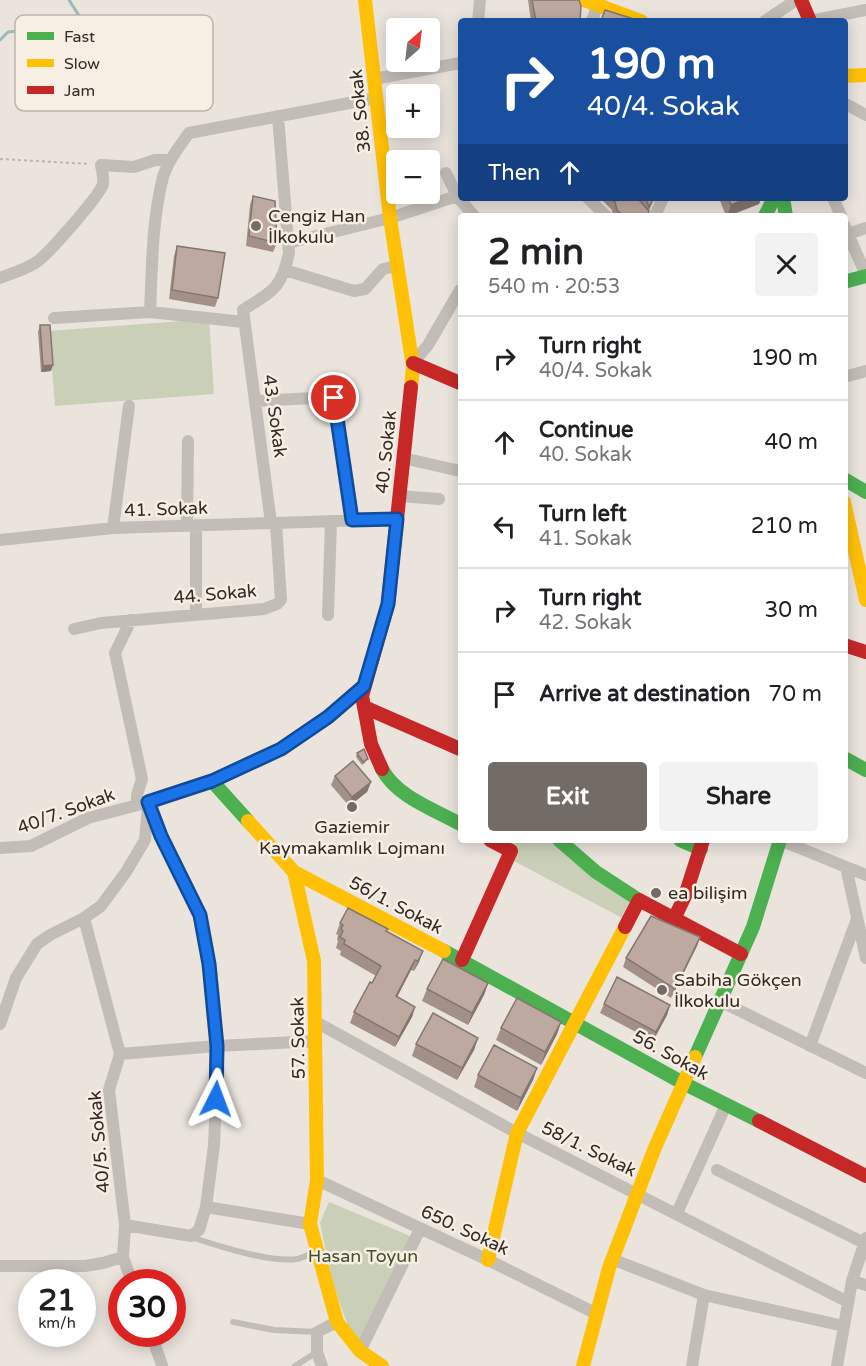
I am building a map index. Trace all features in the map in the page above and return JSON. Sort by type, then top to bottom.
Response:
[{"type":"street","name":"38. Sokak","points":[[365,0],[390,218]]},
{"type":"street","points":[[478,18],[480,0]]},
{"type":"street","points":[[769,18],[796,0]]},
{"type":"street","points":[[801,0],[809,18]]},
{"type":"street","points":[[592,18],[593,2],[633,18]]},
{"type":"street","points":[[825,18],[866,10]]},
{"type":"street","points":[[374,79],[458,63]]},
{"type":"street","points":[[848,76],[866,75]]},
{"type":"street","points":[[150,312],[157,216],[163,176],[189,133],[376,98]]},
{"type":"street","points":[[848,106],[866,115]]},
{"type":"street","points":[[54,318],[150,312],[243,316],[275,289],[284,275],[289,253],[278,116]]},
{"type":"street","points":[[0,278],[37,262],[56,245],[83,210],[99,195],[104,182],[101,165],[134,167],[155,160],[171,160]]},
{"type":"street","points":[[446,173],[458,193]]},
{"type":"street","points":[[288,243],[390,218],[458,195]]},
{"type":"street","points":[[591,201],[603,213]]},
{"type":"street","name":"40. Sokak","points":[[390,218],[413,363],[388,604],[362,696],[374,753],[392,784],[400,791],[458,823]]},
{"type":"street","points":[[848,229],[866,228]]},
{"type":"street","points":[[848,234],[866,275],[848,281]]},
{"type":"street","points":[[285,270],[354,291],[365,289],[383,269],[397,266]]},
{"type":"street","points":[[458,293],[428,345],[413,363],[458,381]]},
{"type":"street","name":"43. Sokak","points":[[243,316],[274,523]]},
{"type":"street","points":[[848,375],[866,371]]},
{"type":"street","points":[[255,401],[334,398],[352,520]]},
{"type":"street","name":"41. Sokak","points":[[129,406],[113,528],[397,519]]},
{"type":"street","points":[[188,441],[196,615]]},
{"type":"street","points":[[403,458],[445,465],[458,470]]},
{"type":"street","points":[[848,481],[866,492]]},
{"type":"street","points":[[399,496],[439,499]]},
{"type":"street","points":[[848,520],[866,600]]},
{"type":"street","points":[[328,615],[331,521]]},
{"type":"street","name":"44. Sokak","points":[[74,629],[131,620],[264,609],[277,604],[281,600],[274,523]]},
{"type":"street","points":[[0,540],[113,528]]},
{"type":"street","points":[[125,1226],[190,1236],[200,1230],[206,1208],[214,1145],[217,1046],[209,964],[200,915],[161,836],[137,795],[142,779],[115,653],[131,620]]},
{"type":"street","points":[[848,646],[866,652]]},
{"type":"street","points":[[212,781],[281,749],[328,717],[364,686]]},
{"type":"street","points":[[364,707],[458,748]]},
{"type":"street","points":[[848,760],[866,770]]},
{"type":"street","name":"40/7. Sokak","points":[[0,848],[31,846],[88,818],[143,804],[212,781]]},
{"type":"street","name":"56/1. Sokak","points":[[212,781],[294,872],[462,960]]},
{"type":"street","points":[[0,1024],[16,978],[37,944],[101,906],[126,872],[145,840],[143,804]]},
{"type":"street","points":[[562,843],[596,872],[639,900],[741,954]]},
{"type":"street","points":[[583,1366],[612,1259],[654,1150],[753,927],[779,843]]},
{"type":"street","points":[[787,843],[866,875]]},
{"type":"street","points":[[674,919],[685,896],[702,844]]},
{"type":"street","points":[[462,960],[513,845]]},
{"type":"street","points":[[846,867],[866,958]]},
{"type":"street","name":"57. Sokak","points":[[294,872],[314,962],[317,1180],[310,1224]]},
{"type":"street","points":[[488,1260],[517,1133],[639,900]]},
{"type":"street","points":[[84,918],[120,1054],[316,1041]]},
{"type":"street","points":[[810,1046],[857,918]]},
{"type":"street","name":"56. Sokak","points":[[462,960],[683,1083],[866,1176]]},
{"type":"street","points":[[720,1001],[866,1073]]},
{"type":"street","name":"58/1. Sokak","points":[[316,1022],[517,1133],[849,1302]]},
{"type":"street","name":"40/5. Sokak","points":[[120,1054],[109,1090],[125,1226],[123,1257],[127,1269]]},
{"type":"street","points":[[677,1213],[726,1105]]},
{"type":"street","points":[[717,1170],[865,1240],[852,1281],[837,1366]]},
{"type":"street","name":"650. Sokak","points":[[317,1180],[597,1314]]},
{"type":"street","points":[[206,1208],[310,1224],[337,1322],[360,1351],[382,1366]]},
{"type":"street","points":[[360,1351],[420,1229]]},
{"type":"street","points":[[0,1266],[85,1266],[123,1257]]},
{"type":"street","points":[[612,1259],[704,1295],[844,1326]]},
{"type":"street","points":[[852,1281],[866,1285]]},
{"type":"street","points":[[692,1366],[704,1295]]},
{"type":"street","points":[[322,1366],[317,1352],[317,1332],[337,1322]]},
{"type":"street","points":[[156,1347],[162,1365]]},
{"type":"lane","points":[[190,1236],[250,1254],[285,1259],[298,1259],[318,1251]]},
{"type":"lane","points":[[233,1322],[274,1329],[317,1332]]},
{"type":"lane","points":[[295,1366],[317,1352]]},
{"type":"path","points":[[0,159],[101,165]]},
{"type":"green space","points":[[209,319],[214,394],[55,406],[49,331]]},
{"type":"green space","points":[[493,843],[563,843],[639,900],[628,921],[508,858]]},
{"type":"green space","name":"Hasan Toyun","points":[[329,1202],[408,1235],[412,1239],[356,1347],[333,1285],[320,1223]]},
{"type":"building","points":[[532,0],[579,0],[580,18],[535,18]]},
{"type":"building","points":[[605,10],[630,18],[602,18]]},
{"type":"building","name":"Cengiz Han İlkokulu","points":[[253,196],[275,201],[277,243],[249,236]]},
{"type":"building","points":[[640,201],[649,211],[648,213],[620,213],[615,202]]},
{"type":"building","points":[[729,201],[741,201],[731,205]]},
{"type":"building","points":[[177,246],[225,253],[218,298],[172,290]]},
{"type":"building","points":[[40,325],[50,325],[53,365],[43,366]]},
{"type":"building","points":[[364,749],[368,759],[363,762],[357,753]]},
{"type":"building","points":[[353,761],[371,782],[352,797],[335,776]]},
{"type":"building","points":[[348,908],[423,951],[418,961],[415,960],[396,996],[415,1007],[399,1037],[354,1012],[381,966],[344,944],[345,940],[340,937],[343,925],[340,923]]},
{"type":"building","points":[[651,916],[700,937],[675,989],[626,958]]},
{"type":"building","points":[[443,959],[488,983],[472,1013],[427,989]]},
{"type":"building","name":"Sabiha Gökçen İlkokulu","points":[[617,977],[670,1005],[656,1032],[604,1004]]},
{"type":"building","points":[[517,998],[561,1022],[545,1052],[501,1028]]},
{"type":"building","points":[[433,1013],[478,1038],[462,1068],[416,1044]]},
{"type":"building","points":[[494,1045],[537,1068],[521,1098],[478,1075]]},
{"type":"waterway","points":[[69,0],[78,15]]},
{"type":"waterway","points":[[0,40],[8,32],[15,31]]},
{"type":"traffic: fast","points":[[766,213],[772,201]]},
{"type":"traffic: fast","points":[[784,201],[786,213]]},
{"type":"traffic: fast","points":[[848,281],[866,276]]},
{"type":"traffic: fast","points":[[848,481],[866,492]]},
{"type":"traffic: fast","points":[[248,821],[212,781],[281,749],[328,717],[364,686]]},
{"type":"traffic: fast","points":[[848,760],[866,770]]},
{"type":"traffic: fast","points":[[382,769],[406,795],[458,823]]},
{"type":"traffic: fast","points":[[562,843],[596,872],[639,900]]},
{"type":"traffic: fast","points":[[687,843],[701,849]]},
{"type":"traffic: fast","points":[[695,1057],[753,927],[779,843]]},
{"type":"traffic: fast","points":[[444,951],[683,1083],[759,1121]]},
{"type":"traffic: slow","points":[[365,0],[390,218],[413,367],[411,387]]},
{"type":"traffic: slow","points":[[584,0],[633,18]]},
{"type":"traffic: slow","points":[[848,76],[866,75]]},
{"type":"traffic: slow","points":[[848,520],[866,600]]},
{"type":"traffic: slow","points":[[248,821],[294,872],[444,951]]},
{"type":"traffic: slow","points":[[294,872],[314,961],[317,1180],[310,1224],[337,1322],[360,1351],[382,1366]]},
{"type":"traffic: slow","points":[[488,1260],[517,1133],[625,927]]},
{"type":"traffic: slow","points":[[583,1366],[609,1268],[654,1150],[695,1057]]},
{"type":"traffic: jam","points":[[801,0],[809,18]]},
{"type":"traffic: jam","points":[[413,363],[458,382]]},
{"type":"traffic: jam","points":[[382,769],[371,744],[362,696],[388,604],[411,387]]},
{"type":"traffic: jam","points":[[848,646],[866,652]]},
{"type":"traffic: jam","points":[[364,707],[458,748]]},
{"type":"traffic: jam","points":[[462,960],[511,851],[496,843]]},
{"type":"traffic: jam","points":[[674,919],[685,896],[702,843]]},
{"type":"traffic: jam","points":[[625,927],[639,900],[741,954]]},
{"type":"traffic: jam","points":[[759,1121],[866,1176]]},
{"type":"place","name":"Cengiz Han İlkokulu","points":[[256,226]]},
{"type":"place","name":"Gaziemir Kaymakamlık Lojmanı","points":[[352,807]]},
{"type":"place","name":"ea bilişim","points":[[656,893]]},
{"type":"place","name":"Sabiha Gökçen İlkokulu","points":[[662,990]]},
{"type":"route","points":[[216,1099],[218,1053],[209,964],[200,915],[161,836],[148,802],[212,781],[281,749],[328,717],[364,686],[388,604],[397,519],[352,520],[334,398]]}]
